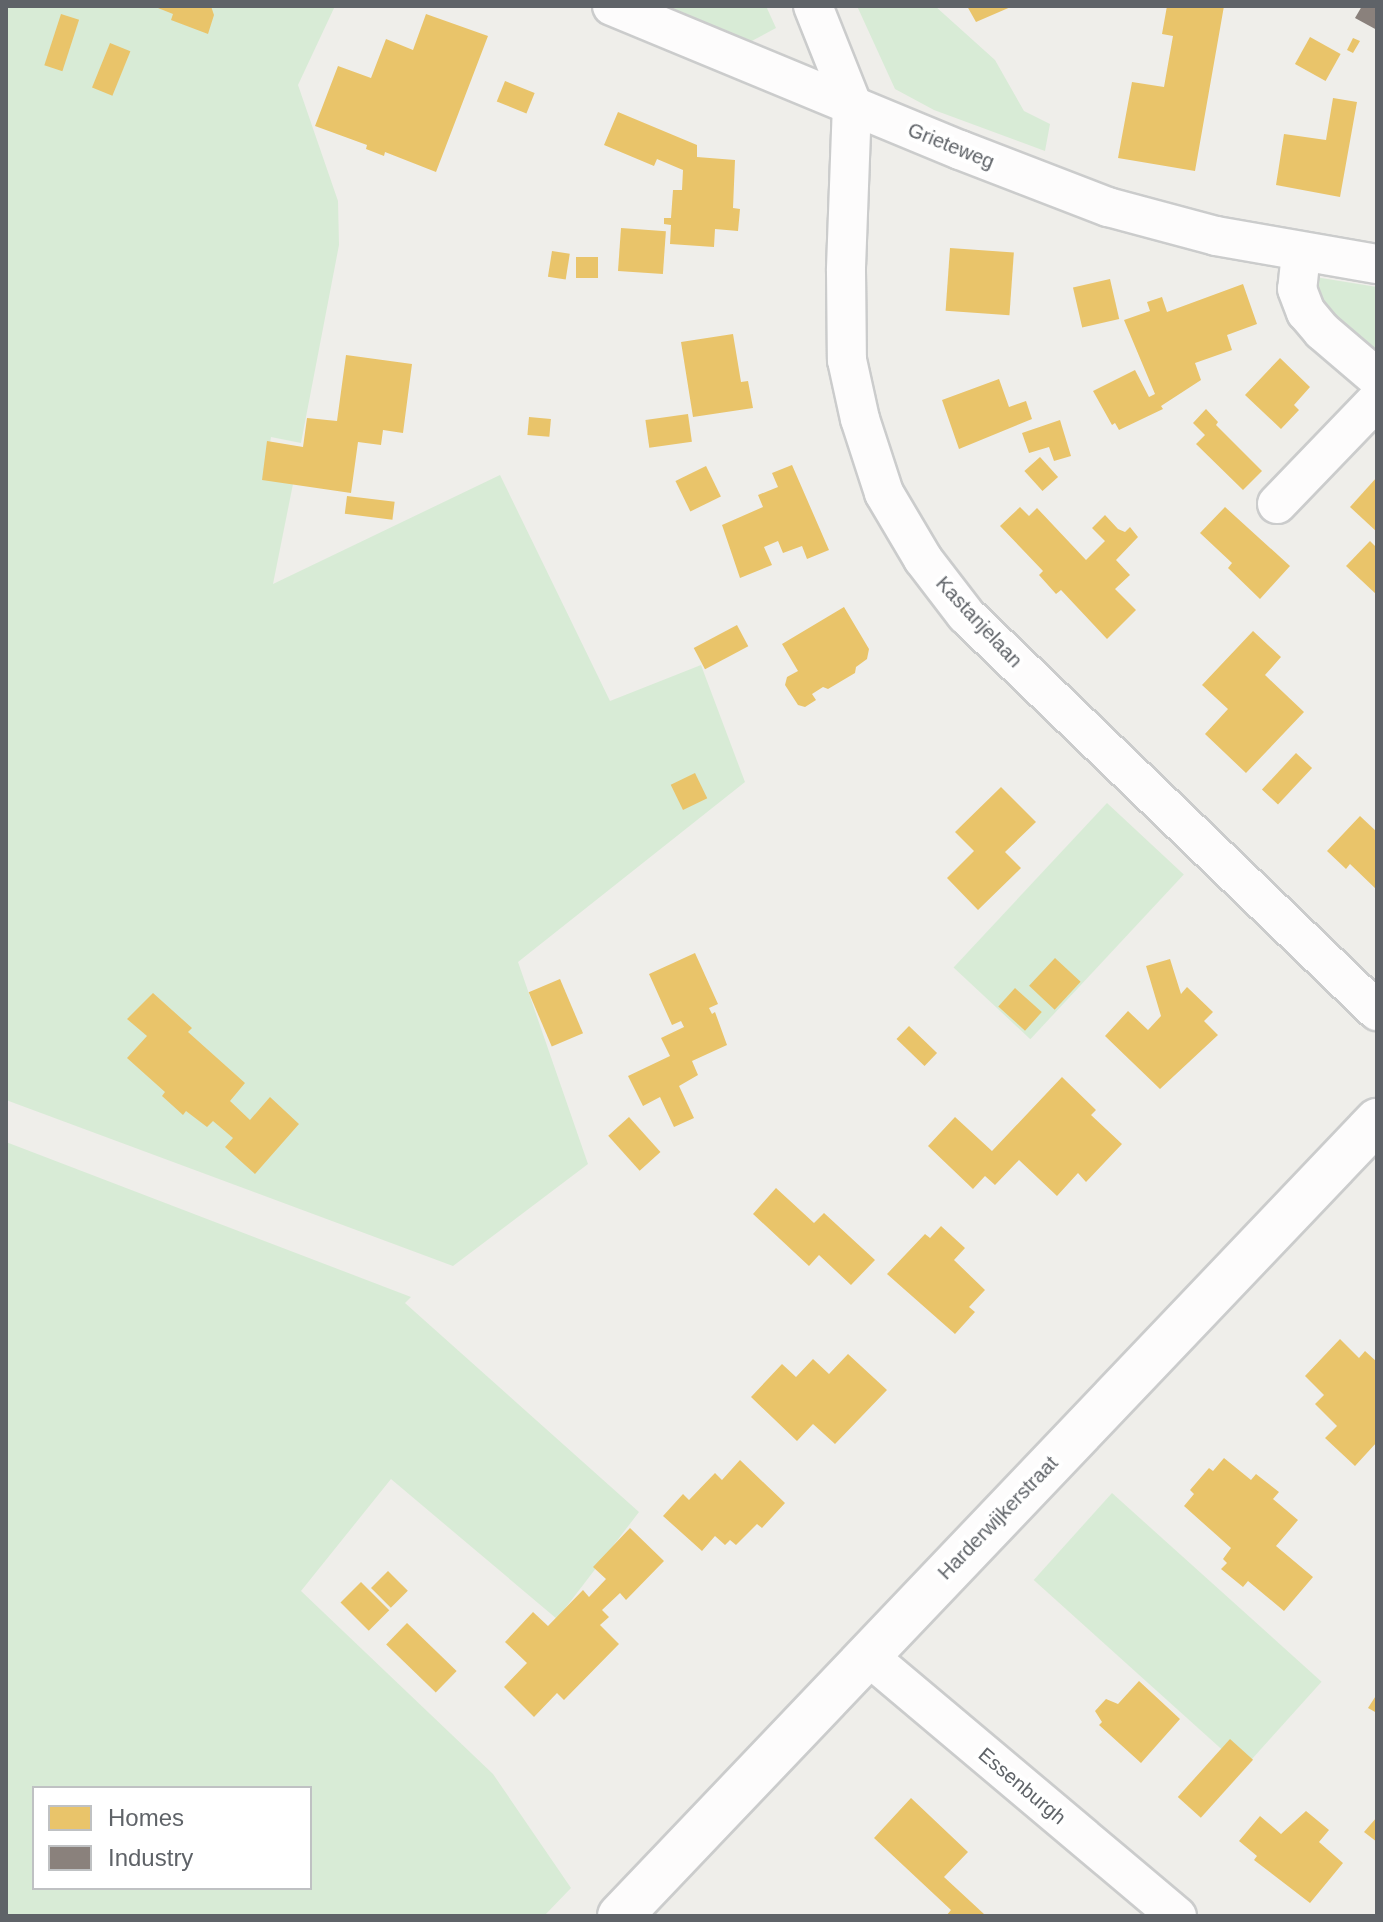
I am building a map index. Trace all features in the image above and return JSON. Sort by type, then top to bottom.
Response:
[{"type":"main road","name":"Harderwijkerstraat","points":[[620,1916],[1377,1121]]},
{"type":"street","name":"Grieteweg","points":[[612,6],[1108,207],[1301,253],[1377,264]]},
{"type":"street","points":[[813,6],[852,104]]},
{"type":"street","name":"Kastanjelaan","points":[[852,104],[846,271],[847,360],[860,419],[884,493],[923,559],[966,615],[1377,1011]]},
{"type":"street","points":[[1301,253],[1297,289],[1306,312],[1322,331],[1377,378]]},
{"type":"street","points":[[1277,504],[1377,400]]},
{"type":"street","name":"Essenburgh","points":[[868,1656],[1177,1916]]},
{"type":"green space","points":[[6,6],[335,6],[298,85],[338,201],[339,245],[301,443],[271,437],[266,468],[295,474],[273,584],[500,475],[610,701],[701,665],[745,782],[518,962],[588,1164],[453,1266],[6,1100]]},
{"type":"green space","points":[[661,6],[766,6],[776,28],[748,43]]},
{"type":"green space","points":[[857,6],[935,6],[995,60],[1024,111],[1050,124],[1045,151],[934,110],[895,89]]},
{"type":"green space","points":[[1315,277],[1377,287],[1377,354],[1323,313]]},
{"type":"green space","points":[[1107,803],[1184,875],[1030,1039],[954,968]]},
{"type":"green space","points":[[6,1142],[411,1297],[405,1303],[639,1512],[557,1619],[391,1479],[301,1591],[493,1774],[571,1888],[544,1916],[6,1916]]},
{"type":"green space","points":[[1112,1493],[1322,1682],[1243,1769],[1034,1580]]},
{"type":"building: Homes","points":[[153,6],[211,6],[214,15],[208,34],[171,20],[173,14]]},
{"type":"building: Homes","points":[[967,6],[1013,6],[976,22]]},
{"type":"building: Homes","points":[[1167,6],[1224,6],[1195,171],[1118,158],[1132,82],[1164,87],[1173,36],[1162,34]]},
{"type":"building: Homes","points":[[61,14],[79,20],[62,71],[44,65]]},
{"type":"building: Homes","points":[[426,14],[488,36],[436,172],[385,152],[384,156],[366,149],[367,145],[315,126],[338,66],[371,78],[386,39],[413,50]]},
{"type":"building: Homes","points":[[1310,37],[1341,54],[1326,81],[1295,64]]},
{"type":"building: Homes","points":[[1353,38],[1360,41],[1353,53],[1347,50]]},
{"type":"building: Homes","points":[[110,43],[130,51],[112,96],[92,88]]},
{"type":"building: Homes","points":[[505,81],[535,93],[526,113],[497,101]]},
{"type":"building: Homes","points":[[1333,98],[1357,102],[1340,197],[1276,185],[1284,134],[1326,140]]},
{"type":"building: Homes","points":[[618,112],[697,145],[697,157],[735,160],[733,208],[740,209],[738,231],[715,229],[714,247],[670,244],[671,225],[664,224],[664,218],[671,218],[673,190],[682,190],[683,170],[657,159],[654,166],[604,145]]},
{"type":"building: Homes","points":[[621,228],[666,231],[663,274],[618,271]]},
{"type":"building: Homes","points":[[950,248],[1014,252],[1009,315],[946,311]]},
{"type":"building: Homes","points":[[552,251],[570,254],[566,279],[548,277]]},
{"type":"building: Homes","points":[[576,257],[598,257],[598,278],[576,278]]},
{"type":"building: Homes","points":[[1110,279],[1119,319],[1082,327],[1073,288]]},
{"type":"building: Homes","points":[[1243,284],[1257,324],[1227,335],[1232,350],[1195,363],[1201,380],[1161,406],[1163,409],[1119,430],[1115,423],[1112,425],[1093,391],[1135,370],[1149,397],[1155,394],[1124,320],[1150,311],[1147,302],[1162,297],[1167,312]]},
{"type":"building: Homes","points":[[733,334],[741,382],[748,381],[753,408],[693,417],[681,342]]},
{"type":"building: Homes","points":[[346,355],[412,364],[403,433],[383,430],[381,445],[358,442],[351,493],[262,480],[267,441],[303,447],[307,418],[337,421]]},
{"type":"building: Homes","points":[[1280,358],[1310,387],[1294,405],[1299,410],[1281,429],[1245,395]]},
{"type":"building: Homes","points":[[999,379],[1009,407],[1026,401],[1032,419],[959,449],[942,400]]},
{"type":"building: Homes","points":[[1206,409],[1218,422],[1216,425],[1262,471],[1243,490],[1196,444],[1205,435],[1193,423]]},
{"type":"building: Homes","points":[[688,414],[692,442],[649,448],[645,420]]},
{"type":"building: Homes","points":[[529,417],[551,419],[549,437],[527,435]]},
{"type":"building: Homes","points":[[1060,420],[1071,456],[1054,461],[1049,447],[1029,453],[1022,433]]},
{"type":"building: Homes","points":[[1040,457],[1058,477],[1042,491],[1024,471]]},
{"type":"building: Homes","points":[[792,465],[829,550],[807,559],[802,546],[783,553],[778,541],[764,547],[772,565],[740,578],[722,525],[763,507],[758,495],[778,487],[772,473]]},
{"type":"building: Homes","points":[[706,466],[721,497],[690,511],[675,481]]},
{"type":"building: Homes","points":[[1377,477],[1377,532],[1350,507]]},
{"type":"building: Homes","points":[[347,496],[395,502],[392,520],[345,514]]},
{"type":"building: Homes","points":[[1020,507],[1029,516],[1037,508],[1086,560],[1105,541],[1092,528],[1105,515],[1118,529],[1125,532],[1130,527],[1138,537],[1116,560],[1130,575],[1115,589],[1136,610],[1107,639],[1061,590],[1056,594],[1039,575],[1043,571],[1000,526]]},
{"type":"building: Homes","points":[[1225,507],[1290,566],[1260,599],[1228,568],[1232,563],[1200,533]]},
{"type":"building: Homes","points":[[1370,541],[1377,548],[1377,595],[1346,566]]},
{"type":"building: Homes","points":[[844,607],[869,649],[867,659],[856,667],[855,673],[828,689],[823,687],[812,694],[816,700],[805,707],[798,705],[785,685],[787,677],[798,671],[782,644]]},
{"type":"building: Homes","points":[[737,625],[748,646],[705,669],[694,648]]},
{"type":"building: Homes","points":[[1253,631],[1281,657],[1265,675],[1304,712],[1246,773],[1205,734],[1228,709],[1202,685]]},
{"type":"building: Homes","points":[[1296,753],[1312,768],[1278,805],[1262,790]]},
{"type":"building: Homes","points":[[695,773],[707,798],[683,810],[671,785]]},
{"type":"building: Homes","points":[[1001,787],[1036,822],[1005,852],[1021,868],[978,910],[947,878],[974,851],[955,832]]},
{"type":"building: Homes","points":[[1360,816],[1377,832],[1377,890],[1350,864],[1346,869],[1327,851]]},
{"type":"building: Homes","points":[[695,953],[718,1004],[709,1008],[712,1014],[715,1012],[727,1045],[692,1061],[698,1075],[679,1086],[694,1118],[674,1127],[660,1097],[643,1106],[628,1076],[670,1056],[661,1038],[684,1027],[681,1021],[672,1025],[649,974]]},
{"type":"building: Homes","points":[[1055,958],[1081,982],[1055,1010],[1029,986]]},
{"type":"building: Homes","points":[[1170,959],[1181,994],[1187,987],[1213,1012],[1204,1021],[1218,1035],[1160,1089],[1105,1036],[1128,1011],[1148,1030],[1161,1016],[1146,966]]},
{"type":"building: Homes","points":[[560,979],[583,1033],[552,1047],[529,992]]},
{"type":"building: Homes","points":[[1015,988],[1042,1012],[1025,1031],[998,1007]]},
{"type":"building: Homes","points":[[153,993],[192,1028],[188,1032],[245,1083],[230,1101],[250,1120],[270,1097],[299,1124],[255,1174],[225,1147],[233,1138],[213,1121],[207,1127],[186,1111],[183,1115],[162,1096],[165,1092],[127,1058],[147,1036],[127,1019]]},
{"type":"building: Homes","points":[[909,1026],[937,1053],[925,1066],[896,1039]]},
{"type":"building: Homes","points":[[1062,1077],[1096,1110],[1091,1115],[1122,1144],[1086,1182],[1078,1173],[1057,1196],[1019,1160],[995,1185],[985,1176],[973,1189],[928,1146],[955,1117],[992,1151]]},
{"type":"building: Homes","points":[[629,1117],[660,1152],[640,1171],[608,1136]]},
{"type":"building: Homes","points":[[776,1188],[814,1223],[824,1213],[875,1260],[851,1285],[819,1255],[809,1266],[753,1214]]},
{"type":"building: Homes","points":[[941,1226],[965,1248],[954,1260],[985,1290],[969,1307],[975,1312],[955,1334],[887,1274],[925,1234],[930,1238]]},
{"type":"building: Homes","points":[[1340,1339],[1359,1358],[1365,1351],[1377,1362],[1377,1442],[1355,1466],[1325,1438],[1337,1426],[1315,1404],[1324,1395],[1305,1376]]},
{"type":"building: Homes","points":[[848,1354],[887,1390],[835,1444],[813,1424],[797,1441],[751,1397],[782,1364],[796,1377],[813,1359],[829,1374]]},
{"type":"building: Homes","points":[[1224,1458],[1251,1480],[1256,1474],[1279,1492],[1273,1499],[1298,1520],[1276,1546],[1313,1577],[1284,1611],[1248,1581],[1243,1587],[1221,1569],[1227,1563],[1223,1559],[1231,1548],[1184,1506],[1194,1494],[1190,1490],[1209,1468],[1213,1471]]},
{"type":"building: Homes","points":[[740,1460],[785,1503],[762,1528],[757,1524],[736,1545],[730,1540],[725,1545],[715,1536],[702,1551],[663,1516],[683,1494],[689,1500],[715,1473],[722,1480]]},
{"type":"building: Homes","points":[[630,1528],[664,1561],[626,1600],[620,1593],[602,1610],[609,1617],[600,1625],[619,1644],[564,1700],[557,1693],[534,1717],[504,1687],[527,1663],[505,1642],[533,1612],[548,1626],[583,1590],[589,1597],[606,1579],[593,1567]]},
{"type":"building: Homes","points":[[388,1571],[408,1591],[391,1608],[371,1588]]},
{"type":"building: Homes","points":[[361,1582],[389,1610],[369,1631],[340,1603]]},
{"type":"building: Homes","points":[[407,1623],[457,1671],[436,1693],[386,1645]]},
{"type":"building: Homes","points":[[1139,1681],[1180,1719],[1141,1763],[1099,1725],[1102,1722],[1095,1711],[1106,1699],[1118,1704]]},
{"type":"building: Homes","points":[[1377,1694],[1377,1713],[1368,1708]]},
{"type":"building: Homes","points":[[1230,1739],[1253,1760],[1201,1818],[1178,1797]]},
{"type":"building: Homes","points":[[911,1798],[968,1852],[944,1877],[984,1914],[981,1916],[946,1916],[951,1910],[874,1838]]},
{"type":"building: Homes","points":[[1306,1811],[1329,1830],[1319,1842],[1343,1863],[1310,1903],[1254,1860],[1257,1856],[1239,1841],[1260,1816],[1281,1834]]},
{"type":"building: Homes","points":[[1377,1817],[1377,1842],[1364,1832]]},
{"type":"building: Industry","points":[[1362,6],[1377,6],[1377,30],[1355,18]]}]
